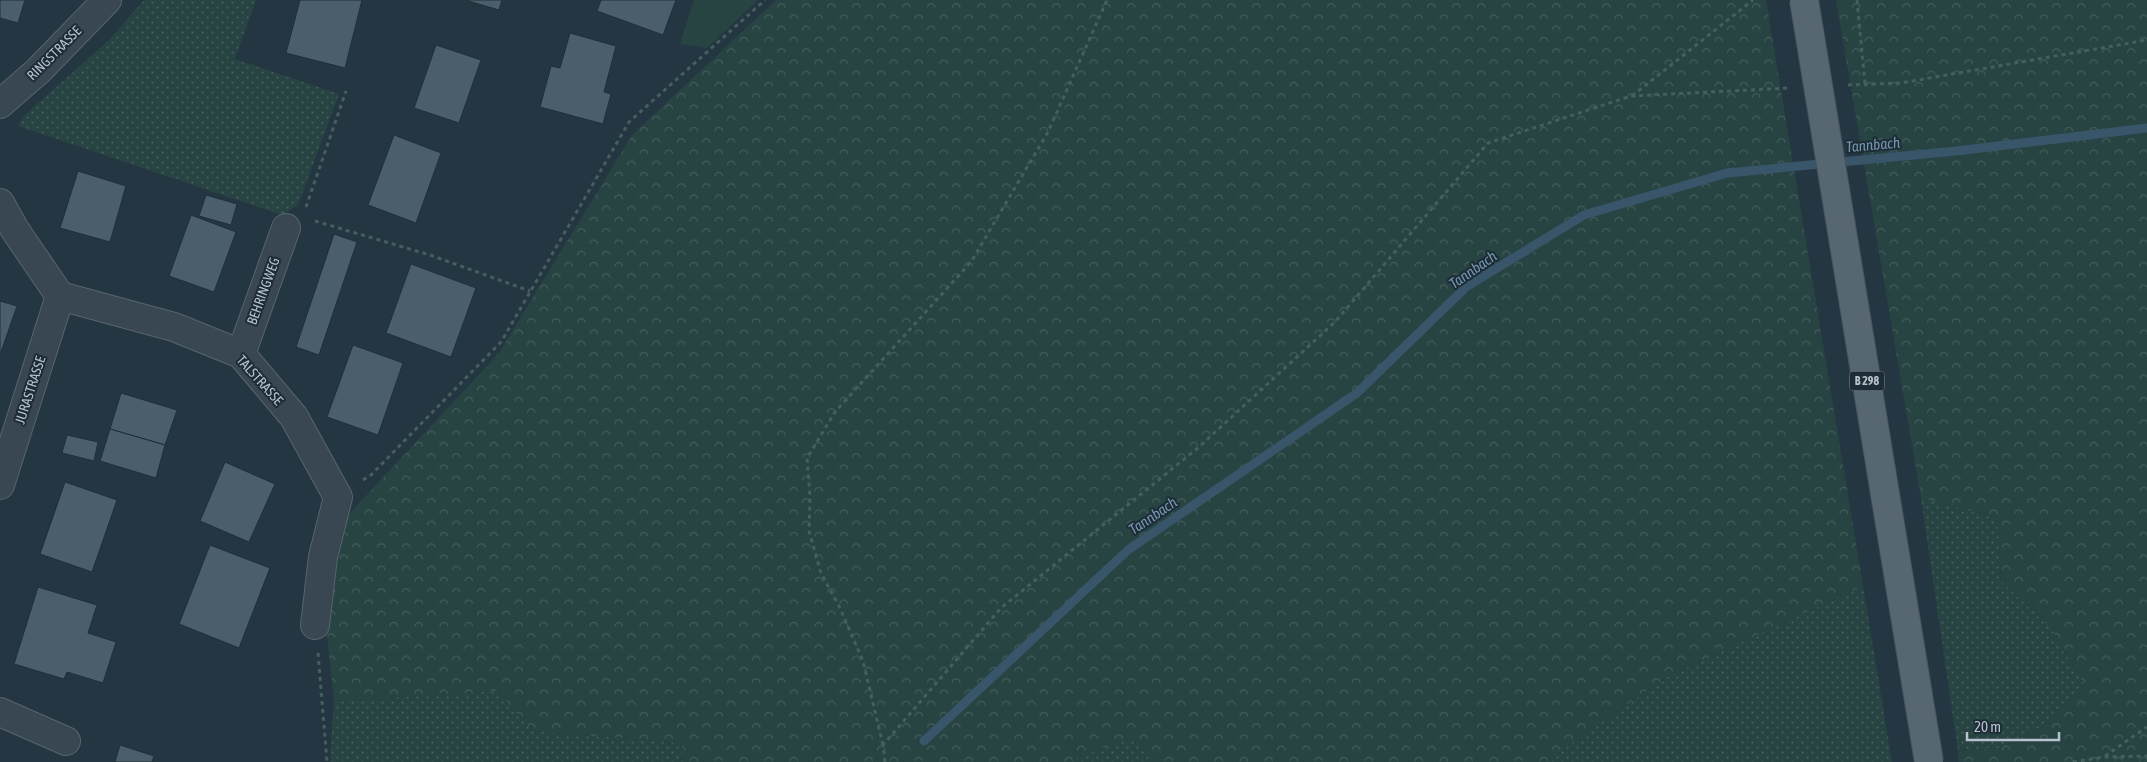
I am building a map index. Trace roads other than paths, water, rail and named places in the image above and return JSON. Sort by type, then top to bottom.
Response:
[{"type":"main road","name":"B 298","points":[[1804,0],[1929,762]]},
{"type":"street","name":"RINGSTRASSE","points":[[0,104],[38,71],[107,0]]},
{"type":"street","points":[[0,203],[15,230],[60,296]]},
{"type":"street","name":"BEHRINGWEG","points":[[241,354],[294,223]]},
{"type":"street","name":"TALSTRASSE","points":[[60,296],[174,327],[241,354],[294,418],[338,497],[324,557],[315,625]]},
{"type":"street","name":"JURASTRASSE","points":[[0,485],[60,296]]},
{"type":"street","points":[[0,712],[66,741]]},
{"type":"waterway","name":"Tannbach","points":[[924,741],[1128,550],[1357,393],[1466,287],[1584,215],[1727,173],[1956,151],[2147,128]]}]
